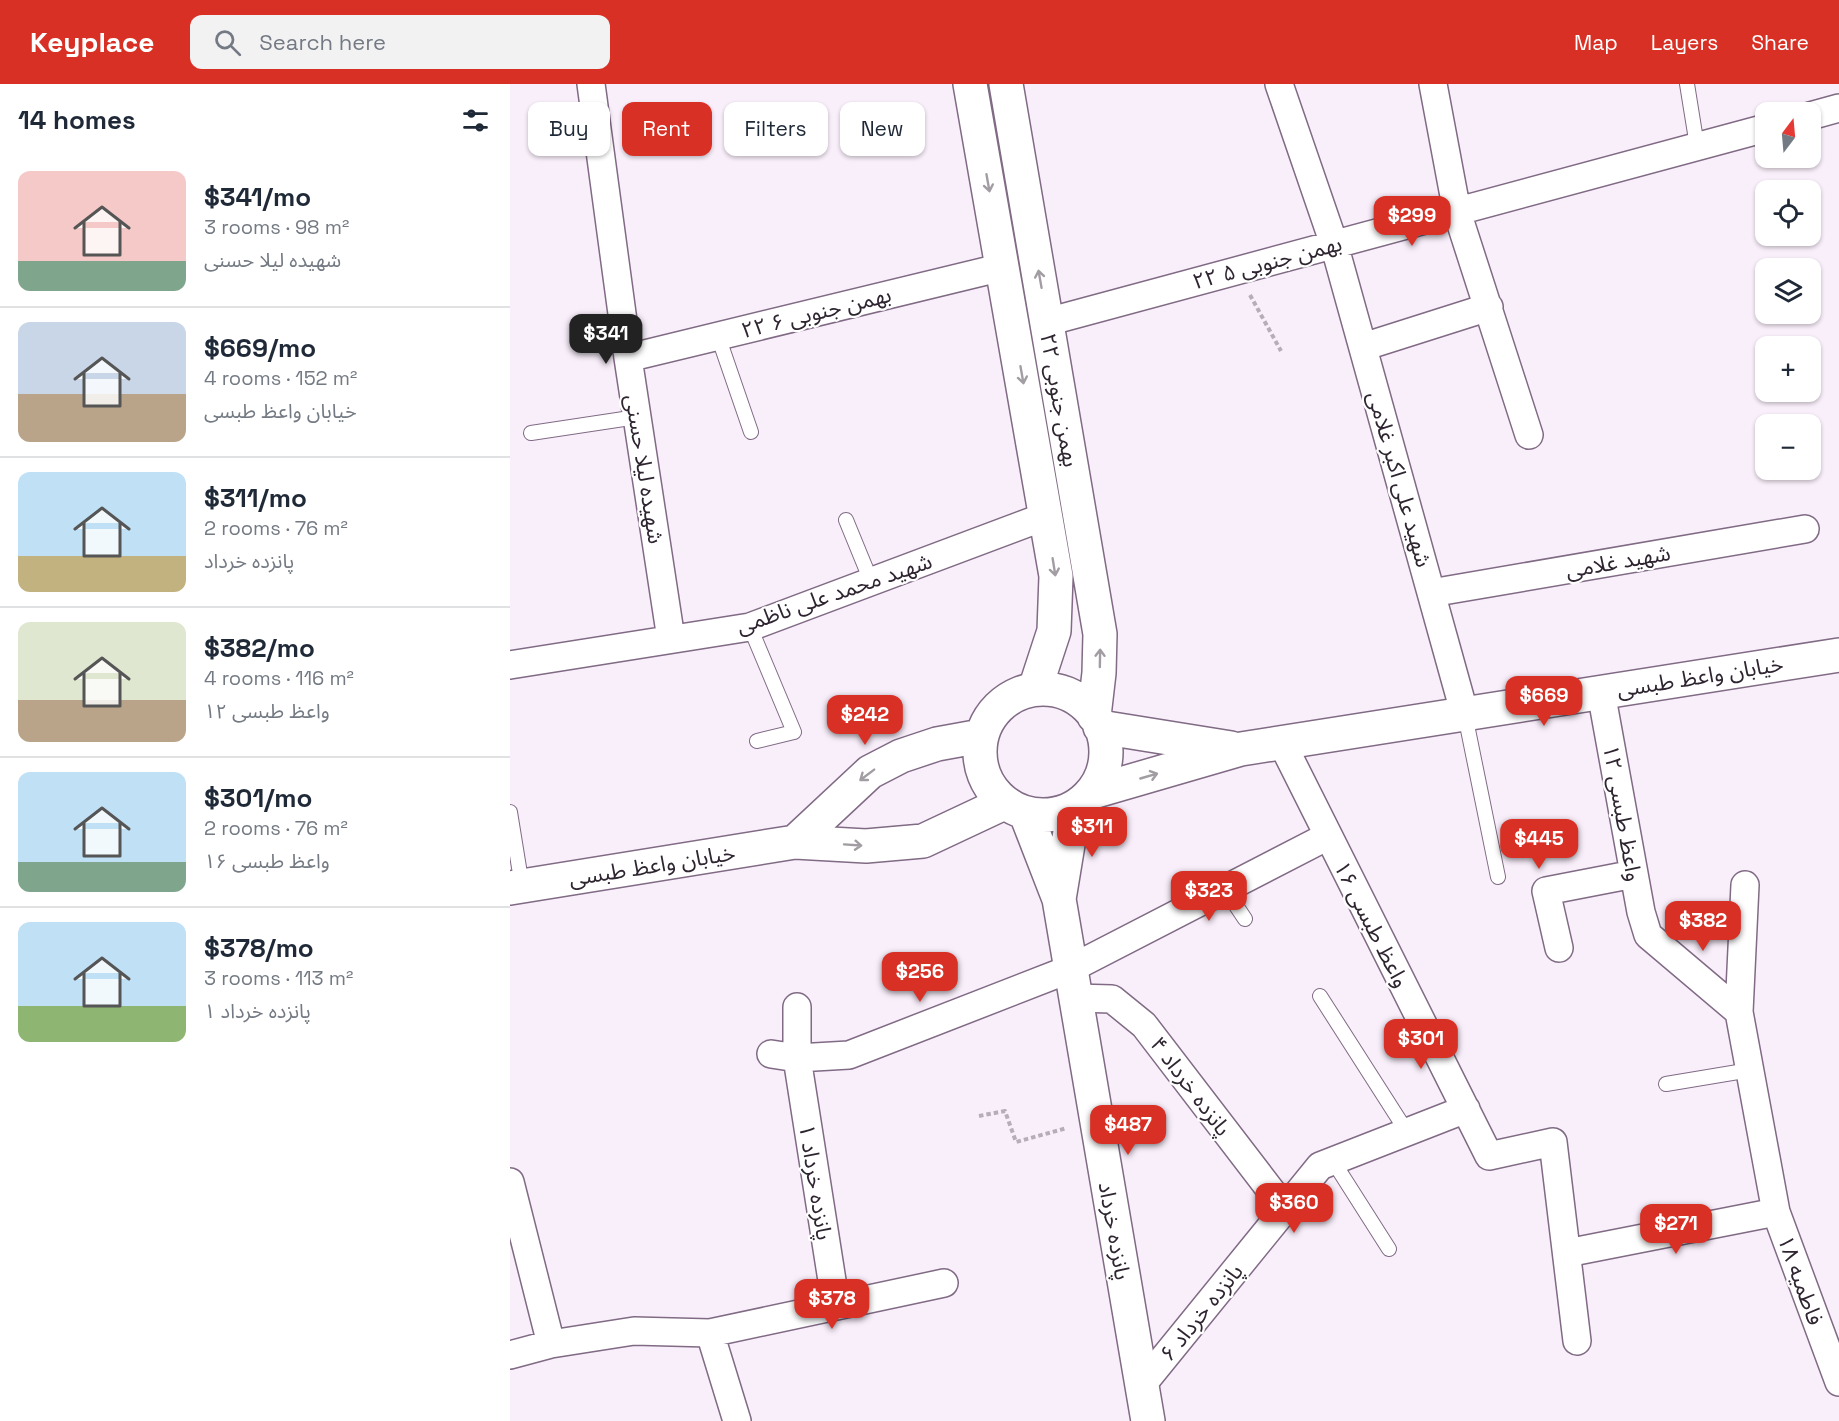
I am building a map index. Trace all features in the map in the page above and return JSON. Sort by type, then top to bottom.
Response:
[{"type":"street","name":"شهیده لیلا حسنی","points":[[591,84],[628,358],[671,639]]},
{"type":"street","name":"۲۲ بهمن جنوبی","points":[[970,84],[1056,576],[1054,631],[1035,689]]},
{"type":"street","name":"۲۲ بهمن جنوبی","points":[[1006,84],[1100,634],[1097,722]]},
{"type":"street","name":"شهید علی اکبر غلامی","points":[[1279,84],[1334,244],[1466,715]]},
{"type":"street","points":[[1433,84],[1457,212],[1529,435]]},
{"type":"street","points":[[1821,113],[1839,108]]},
{"type":"street","name":"۲۲ بهمن جنوبی ۵","points":[[1047,322],[1755,131]]},
{"type":"street","name":"۲۲ بهمن جنوبی ۶","points":[[628,358],[1003,267]]},
{"type":"street","points":[[1363,347],[1489,307]]},
{"type":"street","name":"شهید محمد علی ناظمی","points":[[510,665],[750,627],[1046,516]]},
{"type":"street","name":"شهید غلامی","points":[[1431,593],[1805,529]]},
{"type":"street","name":"خیابان واعظ طبسی","points":[[1241,749],[1839,655]]},
{"type":"street","points":[[1035,689],[1059,691],[1082,702],[1097,722],[1106,744],[1104,769],[1084,800],[1059,899],[1015,808],[987,784],[979,760],[981,736],[992,714],[1011,697],[1035,689]]},
{"type":"street","name":"واعظ طبسی ۱۲","points":[[1601,692],[1634,874],[1648,935],[1739,1012]]},
{"type":"street","points":[[1097,722],[1241,749]]},
{"type":"street","points":[[795,842],[870,772],[901,756],[928,747],[981,736]]},
{"type":"street","name":"واعظ طبسی ۱۶","points":[[1282,743],[1489,1156],[1553,1142],[1577,1341]]},
{"type":"street","points":[[1015,808],[1051,816],[1084,800],[1241,749]]},
{"type":"street","name":"خیابان واعظ طبسی","points":[[516,887],[795,842],[866,846],[923,841],[1015,808]]},
{"type":"street","points":[[784,1056],[849,1054],[1073,984],[1225,889],[1328,836]]},
{"type":"street","points":[[1559,948],[1546,891],[1634,874]]},
{"type":"street","points":[[1567,1253],[1776,1212],[1739,1012],[1744,885]]},
{"type":"street","name":"پانزده خرداد","points":[[1059,899],[1148,1421]]},
{"type":"street","name":"پانزده خرداد ۴","points":[[1073,984],[1112,999],[1144,1025],[1285,1209]]},
{"type":"street","name":"پانزده خرداد ۱","points":[[797,1007],[784,1056],[836,1306]]},
{"type":"street","name":"پانزده خرداد ۶","points":[[1142,1385],[1320,1166],[1466,1109]]},
{"type":"street","points":[[510,1182],[551,1344]]},
{"type":"street","name":"فاطمیه ۱۸","points":[[1776,1212],[1829,1321],[1839,1382]]},
{"type":"street","points":[[510,1355],[551,1344],[634,1331],[710,1333],[944,1283]]},
{"type":"street","points":[[710,1333],[737,1421]]},
{"type":"lane","points":[[1687,84],[1697,147]]},
{"type":"lane","points":[[718,336],[751,432]]},
{"type":"lane","points":[[531,433],[637,417]]},
{"type":"lane","points":[[846,520],[872,581]]},
{"type":"lane","points":[[750,627],[794,732],[757,741]]},
{"type":"lane","points":[[1466,715],[1498,877]]},
{"type":"lane","points":[[510,812],[516,887]]},
{"type":"lane","points":[[1225,889],[1245,919]]},
{"type":"lane","points":[[1320,996],[1407,1132]]},
{"type":"lane","points":[[1666,1084],[1750,1070]]},
{"type":"lane","points":[[1333,1161],[1389,1249]]},
{"type":"path","points":[[1237,271],[1281,351]]},
{"type":"path","points":[[979,1116],[1005,1111],[1016,1143],[1096,1120]]}]
